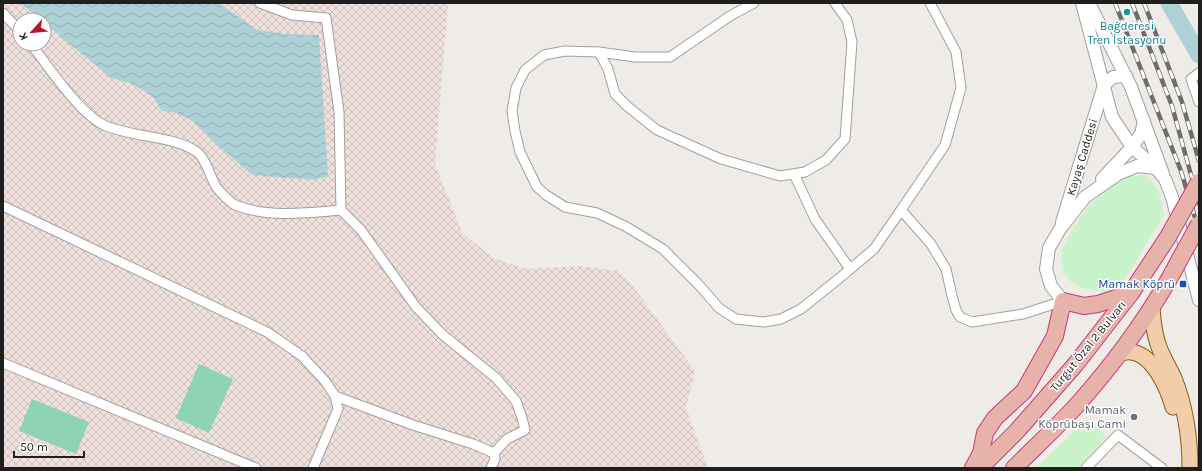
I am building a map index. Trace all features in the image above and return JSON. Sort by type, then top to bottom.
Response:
[{"type":"highway","name":"Turgut Özal 2 Bulvarı","points":[[980,468],[1017,431],[1075,365],[1131,293],[1168,236],[1199,182]]},
{"type":"highway","points":[[1014,468],[1077,404],[1119,354],[1152,308],[1199,224]]},
{"type":"highway","points":[[973,468],[981,453],[985,433],[995,418],[1024,391],[1054,336],[1064,301],[1084,306],[1098,304],[1131,293]]},
{"type":"main road","points":[[1152,308],[1153,325],[1156,336],[1173,377],[1183,410],[1187,427],[1190,468]]},
{"type":"main road","points":[[1119,354],[1132,352],[1144,357],[1154,368],[1170,395],[1178,427],[1181,447],[1181,468]]},
{"type":"street","points":[[260,3],[292,15],[326,18],[338,112],[340,210],[361,230],[416,307],[443,335],[496,378],[516,402],[525,430],[507,439],[494,453]]},
{"type":"street","points":[[754,3],[730,16],[670,57],[635,57],[599,52],[565,51],[544,55],[525,70],[516,88],[512,111],[518,145],[537,187],[546,196],[565,207],[597,213],[626,226],[663,249],[699,285],[718,308],[736,319],[764,322],[782,319],[801,309],[874,249],[945,144],[961,88],[956,52],[930,3]]},
{"type":"street","points":[[599,52],[608,69],[615,94],[627,106],[657,130],[721,159],[780,176],[805,172],[826,160],[845,138],[852,42],[847,20],[835,3]]},
{"type":"street","name":"Kayaş Caddesi","points":[[1082,3],[1112,117],[1132,147],[1156,168],[1165,179],[1172,198],[1199,300]]},
{"type":"street","points":[[1089,3],[1126,76],[1165,179]]},
{"type":"street","points":[[3,13],[12,23]]},
{"type":"street","points":[[37,52],[62,85],[85,111],[105,126],[146,137],[179,143],[196,150],[208,167],[218,189],[234,204],[256,211],[299,213],[340,210]]},
{"type":"street","points":[[1199,73],[1191,79],[1199,102]]},
{"type":"street","points":[[1104,85],[1113,76],[1126,76]]},
{"type":"street","name":"Kayaş Caddesi","points":[[1060,229],[1104,85]]},
{"type":"street","points":[[1085,197],[1132,147],[1141,134],[1144,121]]},
{"type":"street","name":"Kayaş Caddesi","points":[[1064,301],[1051,286],[1046,269],[1049,248],[1060,229],[1085,197],[1118,174],[1137,166],[1156,168]]},
{"type":"street","points":[[794,174],[815,219],[850,269]]},
{"type":"street","points":[[3,206],[267,332],[302,356],[325,381],[335,396],[338,409],[313,468]]},
{"type":"street","points":[[901,210],[931,244],[946,269],[956,310],[960,317],[972,322],[1023,314],[1064,301]]},
{"type":"street","points":[[3,363],[256,468]]},
{"type":"street","points":[[335,396],[413,425],[473,444],[494,453]]},
{"type":"street","points":[[1086,468],[1118,435],[1162,468]]},
{"type":"street","points":[[491,468],[495,459],[494,453]]},
{"type":"shaded area","points":[[3,3],[448,3],[435,164],[462,232],[493,258],[526,269],[579,266],[617,271],[632,285],[695,371],[686,408],[708,468],[3,468]]},
{"type":"green space","points":[[1145,175],[1150,179],[1156,188],[1164,215],[1127,276],[1117,287],[1104,292],[1081,288],[1071,282],[1064,272],[1061,259],[1063,247],[1075,225],[1089,206],[1114,183],[1131,176]]},
{"type":"green space","points":[[199,364],[233,379],[209,433],[176,418]]},
{"type":"green space","points":[[32,399],[89,422],[76,454],[19,431]]},
{"type":"green space","points":[[1087,419],[1107,437],[1078,468],[1036,468]]},
{"type":"water","points":[[21,3],[219,3],[257,30],[287,34],[319,35],[328,176],[314,180],[252,175],[213,141],[194,122],[177,113],[162,111],[153,97],[133,84],[111,78],[52,30],[52,12],[32,12]]},
{"type":"waterway","points":[[1169,3],[1199,55]]},
{"type":"railway","points":[[1115,3],[1181,171],[1199,231]]},
{"type":"railway","points":[[1132,3],[1172,106],[1199,204]]},
{"type":"railway","points":[[1144,3],[1182,102],[1199,161]]},
{"type":"place","name":"Bağderesi Tren İstasyonu","points":[[1127,12]]},
{"type":"place","name":"Mamak Köprü","points":[[1183,284]]},
{"type":"place","name":"Mamak Köprübaşı Cami","points":[[1134,417]]}]
